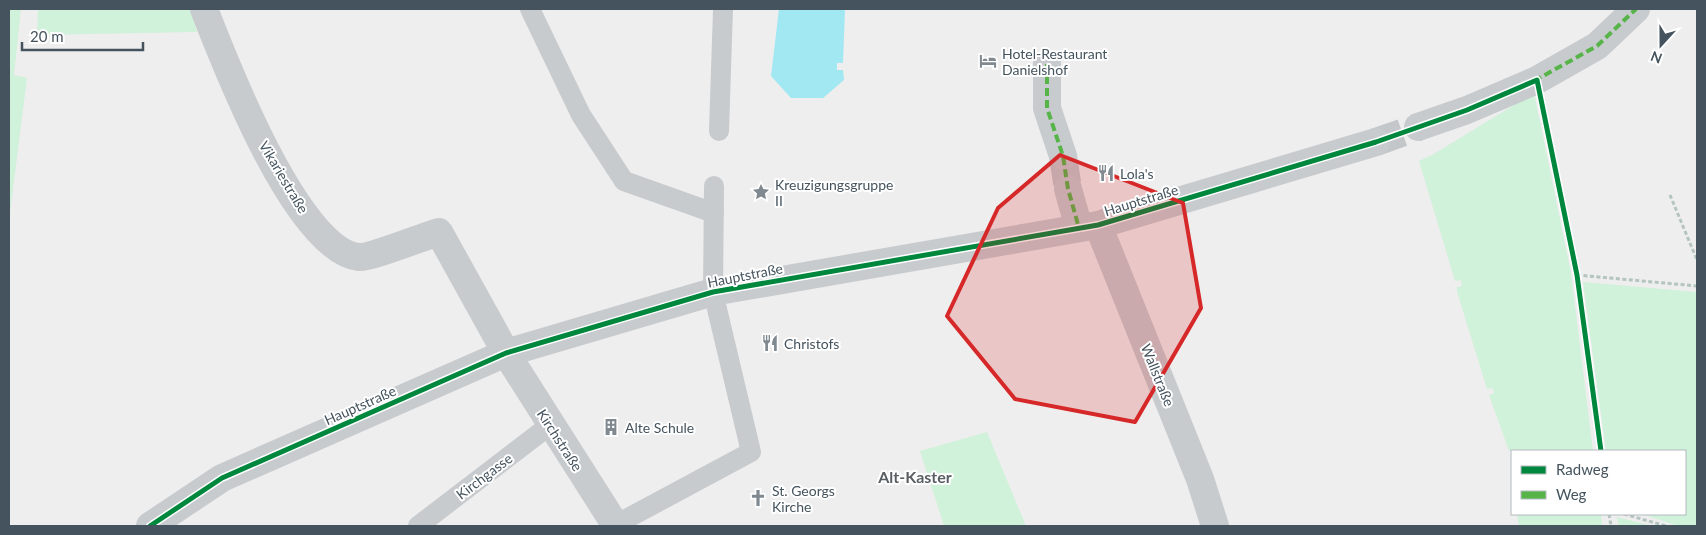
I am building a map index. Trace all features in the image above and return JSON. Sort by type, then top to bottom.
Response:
[{"type":"street","name":"Vikariestraße","points":[[204,9],[233,83],[268,153],[298,205],[329,244],[345,254],[361,257],[439,232],[506,353]]},
{"type":"street","points":[[1418,127],[1468,110],[1537,80],[1597,46],[1636,9]]},
{"type":"street","points":[[1047,64],[1047,108],[1063,156]]},
{"type":"street","name":"Hauptstraße","points":[[150,526],[222,478],[506,353],[713,292],[1089,226],[1376,142]]},
{"type":"street","name":"Wallstraße","points":[[1068,189],[1089,226],[1200,479],[1214,526]]},
{"type":"street","name":"Kirchstraße","points":[[506,353],[550,425],[616,526]]},
{"type":"lane","points":[[530,9],[580,116],[624,181],[714,213]]},
{"type":"lane","points":[[719,132],[723,9]]},
{"type":"lane","points":[[616,526],[751,452],[713,292],[714,186]]},
{"type":"lane","name":"Kirchgasse","points":[[418,526],[550,425]]},
{"type":"path","points":[[1537,80],[1577,275],[1601,450]]},
{"type":"path","points":[[1670,195],[1697,260]]},
{"type":"path","points":[[1577,275],[1697,286]]},
{"type":"path","points":[[1628,515],[1666,526]]},
{"type":"highlighted area","points":[[1060,155],[1183,203],[1201,308],[1135,422],[1015,399],[947,316],[998,208]]},
{"type":"green space","points":[[9,9],[21,9],[14,75],[27,78],[9,221]]},
{"type":"green space","points":[[38,9],[190,9],[197,32],[37,35]]},
{"type":"green space","points":[[1534,93],[1571,273],[1593,450],[1518,449],[1509,451],[1489,395],[1494,393],[1493,388],[1487,389],[1457,292],[1457,287],[1462,286],[1461,280],[1455,281],[1419,161]]},
{"type":"green space","points":[[1583,282],[1697,292],[1697,526],[1678,526],[1645,515],[1686,515],[1686,450],[1606,450]]},
{"type":"green space","points":[[987,432],[1026,526],[944,526],[920,451]]},
{"type":"green space","points":[[1517,515],[1601,515],[1602,526],[1519,526]]},
{"type":"green space","points":[[1617,517],[1652,526],[1619,526]]},
{"type":"water","points":[[779,9],[845,9],[843,63],[837,63],[837,70],[843,70],[844,80],[823,98],[791,98],[771,76]]},
{"type":"tunnel","points":[[1376,142],[1418,127]]},
{"type":"tunnel","points":[[1063,156],[1068,189]]},
{"type":"marked path","points":[[1534,81],[1597,46],[1636,9]]},
{"type":"marked path","points":[[1047,64],[1047,108],[1063,156],[1068,189],[1079,228]]},
{"type":"cycle path","points":[[150,526],[222,478],[506,353],[713,292],[1098,225],[1376,142],[1467,110],[1537,80],[1577,275],[1601,450]]},
{"type":"place","name":"Hotel-Restaurant Danielshof","points":[[988,61]]},
{"type":"place","name":"Lola's","points":[[1106,173]]},
{"type":"place","name":"Kreuzigungsgruppe II","points":[[761,192]]},
{"type":"place","name":"Christofs","points":[[770,343]]},
{"type":"place","name":"Alte Schule","points":[[611,427]]},
{"type":"place","name":"St. Georgs Kirche","points":[[758,498]]},
{"type":"district","name":"Alt-Kaster","points":[[915,476]]}]
